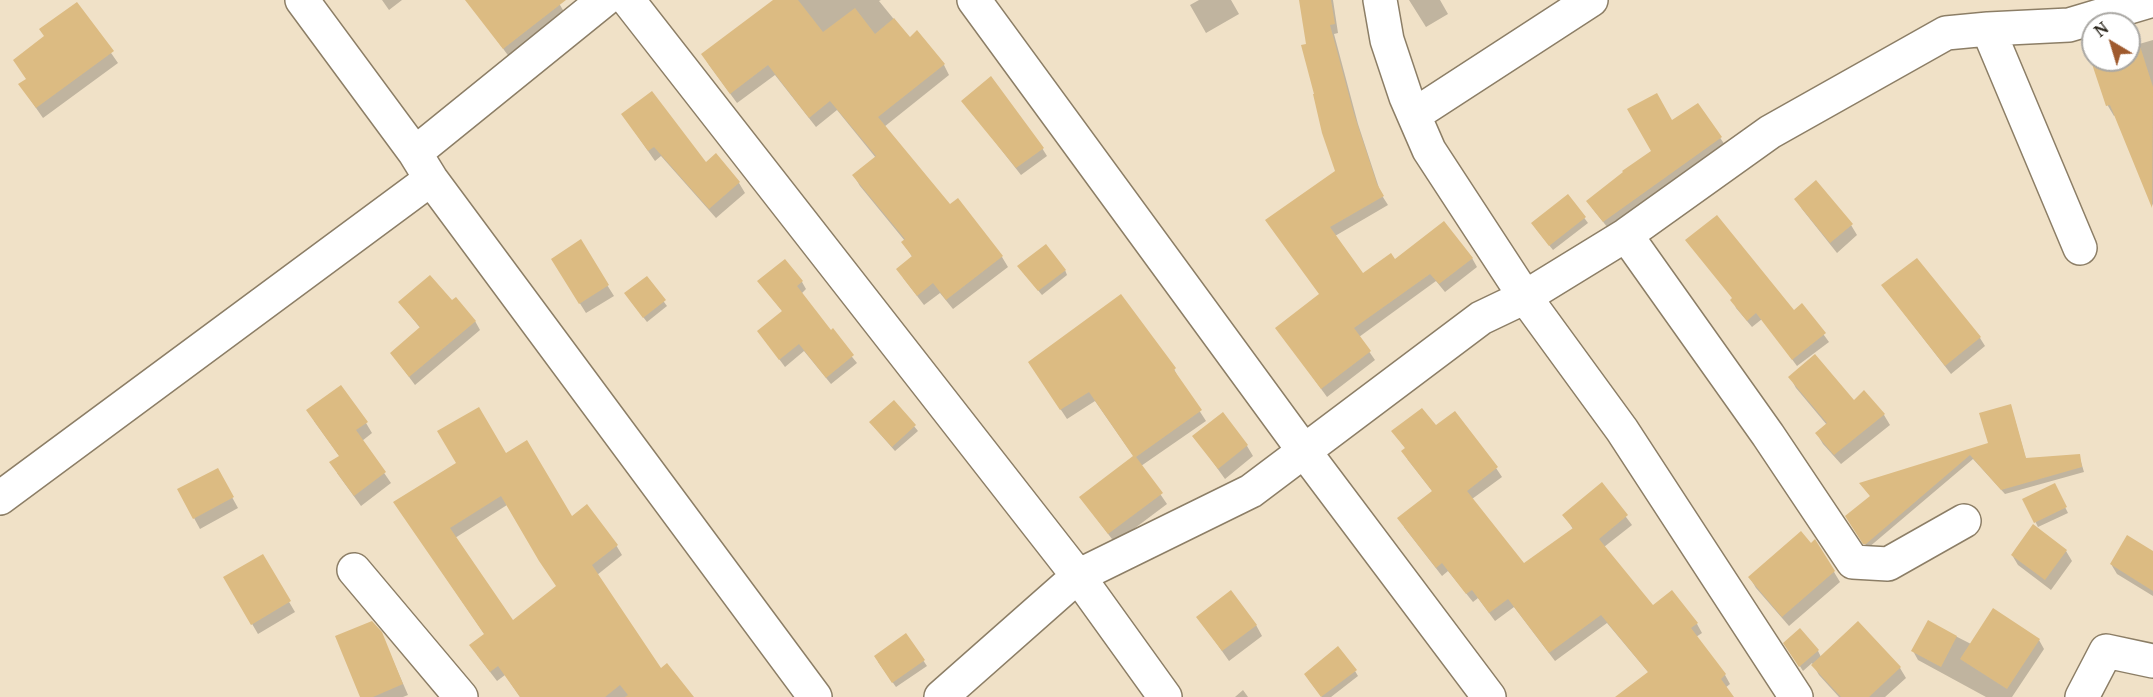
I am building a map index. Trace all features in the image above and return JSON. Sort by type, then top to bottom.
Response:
[{"type":"street","points":[[302,0],[815,697]]},
{"type":"street","points":[[0,498],[423,166],[604,0]]},
{"type":"street","points":[[628,0],[1078,576],[1165,697]]},
{"type":"street","points":[[974,0],[1304,451],[1489,697]]},
{"type":"street","points":[[1380,0],[1387,40],[1429,150],[1525,297],[1622,430],[1796,697]]},
{"type":"street","points":[[1414,115],[1591,0]]},
{"type":"street","points":[[941,697],[1078,576],[1251,491],[1481,318],[1525,297],[1626,235],[1770,132],[1800,114],[1946,33],[2153,0]]},
{"type":"street","points":[[1988,28],[2080,248]]},
{"type":"street","points":[[1626,235],[1768,435],[1853,562],[1888,564],[1964,521]]},
{"type":"street","points":[[354,570],[461,697]]},
{"type":"street","points":[[2082,697],[2106,651],[2153,661]]},
{"type":"building","points":[[465,0],[566,0],[503,49]]},
{"type":"building","points":[[773,0],[798,0],[823,32],[855,8],[875,34],[894,18],[910,37],[917,30],[945,64],[878,117],[950,204],[958,198],[1003,256],[946,300],[933,283],[917,296],[896,269],[912,256],[901,242],[905,239],[852,175],[876,156],[830,101],[809,118],[768,65],[730,94],[701,54]]},
{"type":"building","points":[[1299,0],[1331,0],[1335,24],[1330,25],[1354,114],[1377,184],[1384,196],[1330,227],[1363,273],[1391,253],[1395,259],[1444,221],[1473,258],[1439,284],[1430,274],[1354,328],[1371,351],[1321,389],[1275,328],[1319,294],[1265,220],[1335,171],[1322,133],[1301,45],[1306,44]]},
{"type":"building","points":[[77,2],[114,51],[36,108],[18,84],[26,79],[13,60],[44,36],[39,29]]},
{"type":"building","points":[[2141,49],[2153,87],[2152,208],[2110,105],[2106,106],[2095,72],[2141,72]]},
{"type":"building","points":[[991,76],[1044,148],[1016,168],[961,101]]},
{"type":"building","points":[[652,91],[706,162],[716,153],[740,182],[709,209],[654,147],[648,151],[621,114]]},
{"type":"building","points":[[1657,93],[1672,120],[1698,103],[1722,137],[1603,222],[1586,201],[1622,171],[1651,151],[1627,109]]},
{"type":"building","points":[[1816,180],[1853,224],[1830,243],[1794,199]]},
{"type":"building","points":[[1568,194],[1586,217],[1549,246],[1531,223]]},
{"type":"building","points":[[1717,215],[1794,310],[1802,303],[1826,333],[1792,360],[1756,313],[1747,321],[1730,300],[1732,298],[1685,240]]},
{"type":"building","points":[[581,239],[609,285],[579,304],[551,259]]},
{"type":"building","points":[[1046,244],[1066,270],[1038,291],[1017,266]]},
{"type":"building","points":[[1917,258],[1981,337],[1945,366],[1881,285]]},
{"type":"building","points":[[785,259],[803,281],[797,286],[831,330],[833,328],[854,355],[826,378],[799,344],[779,360],[757,331],[782,311],[757,281]]},
{"type":"building","points":[[430,275],[452,300],[456,297],[476,321],[409,377],[390,353],[420,327],[398,302]]},
{"type":"building","points":[[647,276],[666,300],[643,318],[624,293]]},
{"type":"building","points":[[1121,294],[1176,368],[1174,370],[1202,410],[1136,457],[1163,493],[1108,534],[1079,497],[1133,456],[1089,392],[1060,410],[1028,362]]},
{"type":"building","points":[[1815,354],[1854,400],[1864,390],[1885,414],[1834,455],[1815,433],[1827,423],[1788,377]]},
{"type":"building","points":[[341,385],[368,422],[356,430],[386,472],[354,496],[329,462],[339,456],[306,410]]},
{"type":"building","points":[[894,400],[916,425],[892,447],[869,422]]},
{"type":"building","points":[[2011,404],[2026,458],[2080,454],[2082,467],[2001,490],[1970,455],[1866,544],[1863,544],[1845,516],[1870,496],[1859,483],[1988,443],[1979,413]]},
{"type":"building","points":[[479,407],[506,453],[527,440],[572,516],[587,504],[618,545],[592,565],[661,668],[667,663],[694,697],[625,697],[628,695],[620,685],[605,697],[520,697],[498,666],[490,672],[469,645],[484,634],[393,502],[456,463],[437,431]],"holes":[[[501,496],[556,586],[513,620],[450,528]]]},
{"type":"building","points":[[1422,408],[1436,425],[1455,411],[1498,467],[1467,491],[1524,563],[1573,528],[1562,515],[1602,482],[1628,515],[1599,539],[1653,605],[1672,590],[1698,623],[1691,628],[1726,674],[1721,679],[1734,697],[1615,697],[1648,672],[1601,615],[1549,653],[1508,599],[1489,613],[1472,590],[1466,594],[1442,563],[1436,568],[1397,518],[1432,491],[1401,451],[1405,448],[1391,431]]},
{"type":"building","points":[[1223,412],[1248,445],[1218,469],[1192,436]]},
{"type":"building","points":[[218,468],[234,497],[193,519],[177,489]]},
{"type":"building","points":[[2055,483],[2067,507],[2034,523],[2022,499]]},
{"type":"building","points":[[2033,524],[2067,550],[2045,580],[2011,555]]},
{"type":"building","points":[[1801,531],[1811,543],[1815,539],[1835,571],[1782,617],[1748,577]]},
{"type":"building","points":[[2127,535],[2153,551],[2153,591],[2110,564]]},
{"type":"building","points":[[263,554],[291,601],[251,625],[223,577]]},
{"type":"building","points":[[1231,590],[1257,625],[1222,651],[1196,617]]},
{"type":"building","points":[[1993,608],[2040,639],[2007,689],[1960,659]]},
{"type":"building","points":[[1928,620],[1957,636],[1941,667],[1911,651]]},
{"type":"building","points":[[372,621],[382,632],[403,684],[373,697],[360,697],[335,636]]},
{"type":"building","points":[[1858,621],[1901,667],[1869,697],[1841,697],[1811,665]]},
{"type":"building","points":[[1800,628],[1819,650],[1799,667],[1783,643]]},
{"type":"building","points":[[906,633],[925,660],[892,683],[874,656]]},
{"type":"building","points":[[1338,646],[1357,670],[1321,697],[1304,674]]}]
